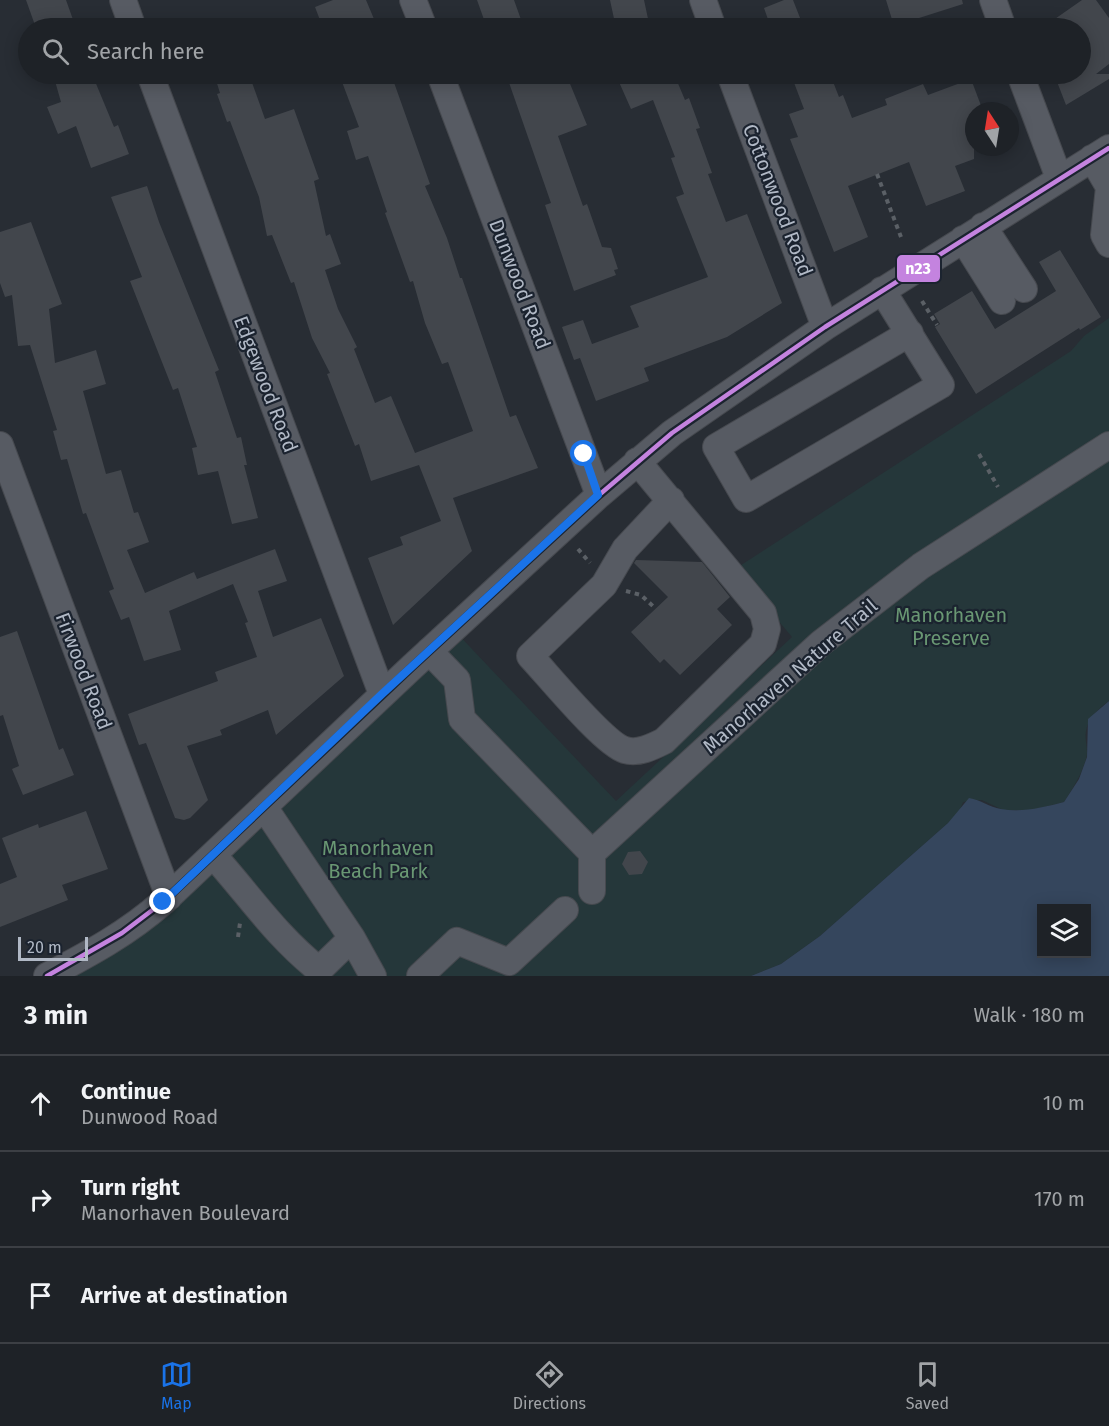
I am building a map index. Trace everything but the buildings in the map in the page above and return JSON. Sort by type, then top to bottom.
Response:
[{"type":"street","points":[[123,0],[130,18]]},
{"type":"street","points":[[413,0],[419,18]]},
{"type":"street","points":[[703,0],[709,18]]},
{"type":"street","points":[[993,0],[999,18]]},
{"type":"street","name":"Edgewood Road","points":[[154,84],[382,694]]},
{"type":"street","name":"Dunwood Road","points":[[444,84],[598,495]]},
{"type":"street","name":"Cottonwood Road","points":[[734,84],[825,327]]},
{"type":"street","points":[[1024,84],[1059,178]]},
{"type":"street","points":[[47,976],[121,935],[169,897],[382,694],[598,495],[699,412],[882,290],[1100,153],[1109,187],[1104,235],[1109,244]]},
{"type":"street","points":[[973,233],[1024,289]]},
{"type":"street","points":[[973,233],[1002,301]]},
{"type":"street","points":[[699,412],[746,499],[941,385],[882,290]]},
{"type":"street","points":[[716,447],[910,333]]},
{"type":"street","name":"Manorhaven Nature Trail","points":[[592,853],[821,643],[921,566],[1109,445]]},
{"type":"street","name":"Firwood Road","points":[[0,446],[169,897]]},
{"type":"street","points":[[637,461],[671,500],[763,613],[767,629],[763,644],[664,741],[646,749],[623,750],[607,739],[530,656],[604,585],[625,549],[671,500]]},
{"type":"street","points":[[429,651],[457,680],[462,719],[592,853],[592,891]]},
{"type":"street","points":[[264,807],[352,938],[373,976]]},
{"type":"street","points":[[213,855],[243,888],[265,920],[291,948],[319,970],[352,938]]},
{"type":"street","points":[[420,976],[457,942],[509,962],[566,910]]},
{"type":"path","points":[[877,174],[901,237]]},
{"type":"path","points":[[922,301],[937,326]]},
{"type":"path","points":[[979,454],[1011,508]]},
{"type":"path","points":[[578,549],[590,563]]},
{"type":"green space","name":"Manorhaven Preserve","points":[[1109,318],[1109,701],[1098,710],[1087,726],[1086,759],[1074,787],[1064,802],[1032,810],[1003,810],[982,800],[963,802],[959,812],[948,823],[820,936],[781,964],[751,976],[47,976],[103,947],[453,629],[616,801],[792,637],[735,569],[1071,351],[1084,336]]},
{"type":"water","points":[[1109,701],[1109,976],[751,976],[781,964],[820,936],[948,823],[969,798],[1009,810],[1033,809],[1064,802],[1079,779],[1087,757],[1088,719]]},
{"type":"transit line","name":"n23","points":[[47,976],[122,933],[163,902],[412,667],[599,495],[672,433],[825,327],[1109,148]]},
{"type":"route","points":[[163,902],[382,694],[598,495],[584,454]]},
{"type":"park label","name":"Manorhaven Beach Park","points":[[378,860]]}]
